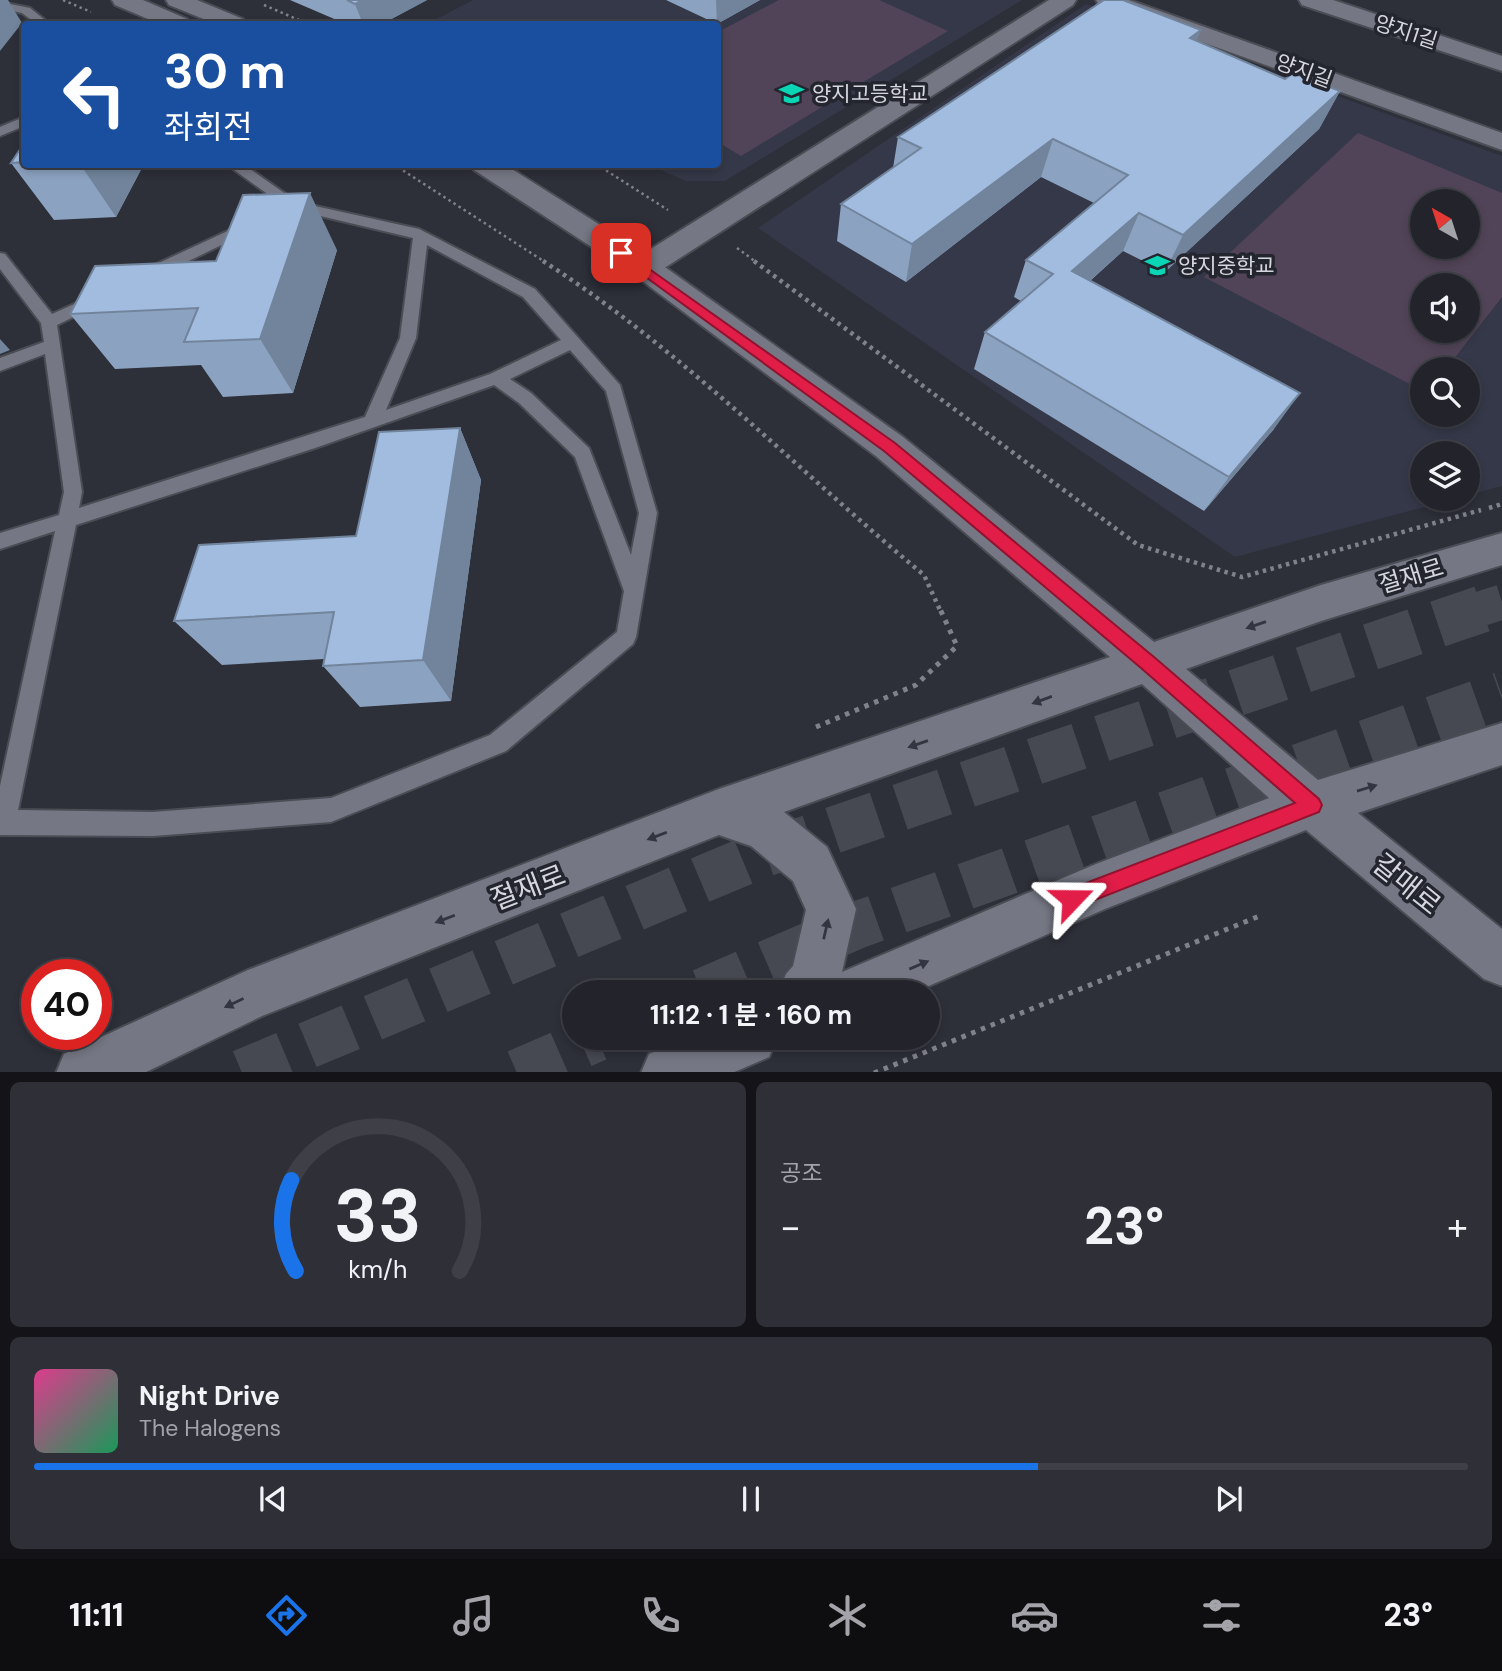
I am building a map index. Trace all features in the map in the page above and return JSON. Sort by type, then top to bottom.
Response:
[{"type":"street","points":[[123,0],[172,21]]},
{"type":"street","points":[[177,0],[228,21]]},
{"type":"street","points":[[644,267],[1065,0]]},
{"type":"street","name":"양지길","points":[[1107,0],[1502,142]]},
{"type":"street","name":"양지1길","points":[[1310,0],[1502,64]]},
{"type":"street","points":[[490,168],[644,267],[890,447],[1147,662]]},
{"type":"street","name":"절재로","points":[[85,1072],[248,996],[719,812],[1321,603],[1502,549]]},
{"type":"street","name":"갈매로","points":[[1147,662],[1312,805],[1502,961]]},
{"type":"street","points":[[884,980],[1097,888],[1312,805],[1482,751]]},
{"type":"street","points":[[719,812],[765,827],[810,864],[831,909],[814,980]]},
{"type":"street","points":[[670,1072],[722,1050]]},
{"type":"lane","points":[[0,5],[26,10],[40,21]]},
{"type":"lane","points":[[0,132],[21,122]]},
{"type":"lane","points":[[0,258],[49,322],[73,492],[2,822],[153,824],[331,810],[498,743],[626,637],[648,513],[614,389],[529,293],[414,232],[286,208],[238,168]]},
{"type":"lane","points":[[134,281],[256,223]]},
{"type":"lane","points":[[372,421],[408,338],[421,236]]},
{"type":"lane","points":[[49,322],[110,293]]},
{"type":"lane","points":[[0,541],[372,421],[496,378],[572,342]]},
{"type":"lane","points":[[0,365],[52,345]]},
{"type":"lane","points":[[496,378],[525,398],[583,453],[634,592]]},
{"type":"path","points":[[264,5],[301,21]]},
{"type":"path","points":[[602,168],[643,196],[747,254],[1138,545],[1242,577],[1502,504]]},
{"type":"path","points":[[876,1072],[1262,915]]},
{"type":"shaded area","name":"양지고등학교","points":[[473,0],[1022,0],[725,181],[686,181],[657,168],[721,168],[721,21],[433,21]]},
{"type":"shaded area","points":[[779,0],[879,0],[948,31],[741,156],[721,144],[721,30]]},
{"type":"shaded area","name":"양지중학교","points":[[1086,4],[1502,156],[1502,486],[1480,492],[1480,441],[1410,441],[1410,511],[1235,557],[758,228]]},
{"type":"shaded area","points":[[1358,133],[1502,193],[1502,297],[1480,325],[1480,273],[1410,273],[1410,343],[1466,343],[1455,357],[1410,357],[1410,384],[1204,277]]},
{"type":"building","points":[[1104,0],[1123,0],[1201,30],[1190,38],[1285,79],[1293,73],[1340,91],[1183,235],[1139,213],[1072,271],[1300,393],[1229,477],[985,332],[1053,274],[1026,260],[1128,175],[1053,139],[912,244],[841,204],[921,148],[898,137]]},
{"type":"building","points":[[21,148],[21,162],[11,163]]},
{"type":"building","points":[[310,193],[260,339],[184,342],[198,308],[70,314],[95,266],[216,261],[243,195]]},
{"type":"building","points":[[460,428],[423,660],[323,666],[334,612],[174,621],[199,545],[356,536],[379,432]]},
{"type":"tunnel","points":[[1477,610],[1502,602]]},
{"type":"tunnel","points":[[244,1072],[760,855],[1482,609]]},
{"type":"tunnel","points":[[730,980],[860,924],[1502,695]]},
{"type":"tunnel","points":[[519,1072],[570,1050]]},
{"type":"place","name":"양지고등학교","points":[[792,94]]},
{"type":"place","name":"양지중학교","points":[[1158,266]]},
{"type":"route","points":[[621,253],[890,447],[1147,662],[1312,805],[1072,899]]}]
